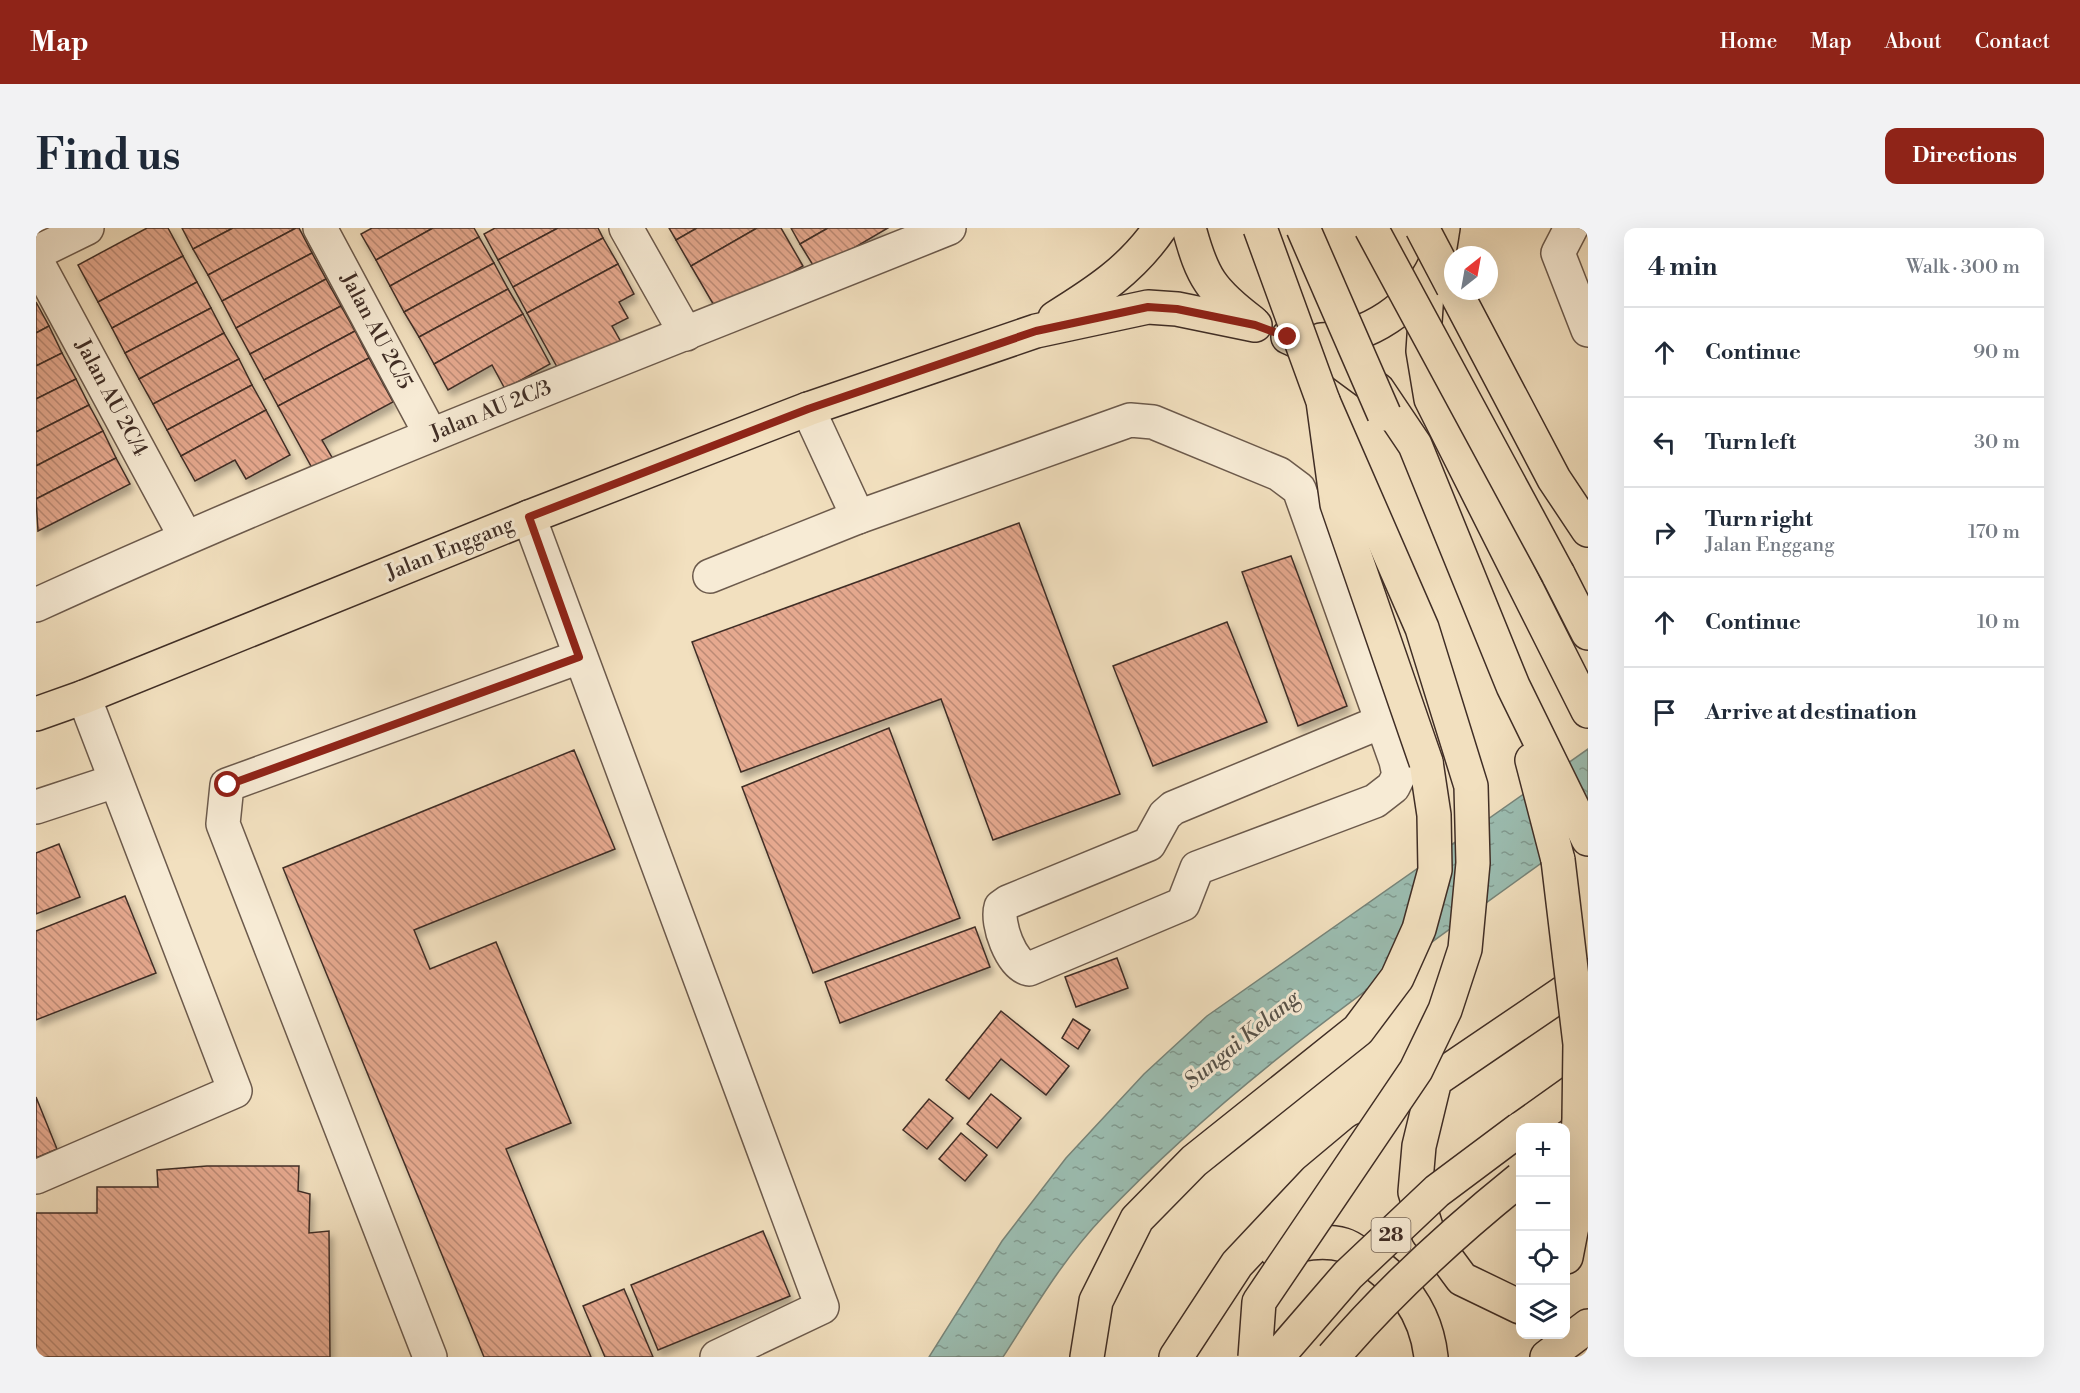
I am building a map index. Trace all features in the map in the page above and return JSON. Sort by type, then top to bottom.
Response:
[{"type":"main road","name":"Jalan Enggang","points":[[1036,331],[1106,287],[1130,266],[1160,228]]},
{"type":"main road","points":[[1189,228],[1199,265],[1222,299],[1255,325],[1336,359],[1378,390],[1408,436],[1513,686],[1588,839]]},
{"type":"main road","points":[[1255,1357],[1259,1302],[1416,1070],[1445,1010],[1465,949],[1473,863],[1471,786],[1422,628],[1323,400],[1260,228]]},
{"type":"main road","points":[[1303,228],[1537,772],[1558,860],[1580,1044],[1578,1143],[1570,1236]]},
{"type":"main road","points":[[1371,228],[1588,633]]},
{"type":"main road","points":[[1422,228],[1443,279],[1554,479],[1588,530]]},
{"type":"main road","points":[[1443,228],[1443,279]]},
{"type":"main road","points":[[1466,228],[1443,279],[1423,351],[1431,399],[1588,711]]},
{"type":"main road","points":[[1288,337],[1323,340],[1358,334],[1390,318],[1443,279]]},
{"type":"main road","name":"Jalan Enggang","points":[[36,714],[84,697],[529,517],[808,409],[1036,331],[1148,307],[1177,309],[1255,325]]},
{"type":"main road","points":[[1088,1357],[1096,1301],[1137,1219],[1194,1161],[1358,1030],[1397,978],[1419,929],[1435,870],[1434,815],[1426,762],[1337,504],[1323,400]]},
{"type":"main road","points":[[1176,1357],[1237,1264],[1315,1180],[1435,1080],[1588,976]]},
{"type":"main road","points":[[1435,1080],[1419,1146],[1415,1192],[1428,1233],[1462,1279],[1516,1305]]},
{"type":"main road","name":"28","points":[[1528,1123],[1588,1081]]},
{"type":"main road","name":"28","points":[[1277,1357],[1348,1275],[1421,1206],[1516,1132]]},
{"type":"main road","points":[[1570,1144],[1588,1133]]},
{"type":"main road","name":"28","points":[[1333,1357],[1371,1313],[1469,1221],[1516,1183]]},
{"type":"main road","points":[[1237,1264],[1301,1243],[1345,1245],[1387,1271],[1415,1305],[1428,1334],[1431,1357]]},
{"type":"main road","points":[[1547,1357],[1581,1329]]},
{"type":"main road","points":[[1539,1357],[1545,1339]]},
{"type":"street","points":[[36,253],[87,228]]},
{"type":"street","name":"Jalan AU 2C/5","points":[[320,228],[431,435]]},
{"type":"street","points":[[626,228],[686,334]]},
{"type":"street","points":[[1571,228],[1558,253],[1588,330]]},
{"type":"street","name":"Jalan AU 2C/3","points":[[36,604],[185,536],[938,230]]},
{"type":"street","name":"Jalan AU 2C/4","points":[[36,260],[185,536]]},
{"type":"street","points":[[808,409],[858,517]]},
{"type":"street","points":[[710,576],[858,517],[1130,420],[1153,422],[1279,474],[1299,489],[1383,721],[1399,775],[1393,787],[1375,801],[1197,868],[1183,904],[1029,969],[1021,967],[1014,959],[998,917],[1001,907],[1008,902],[1149,844],[1165,815],[1173,808],[1383,721]]},
{"type":"street","points":[[529,517],[579,657],[822,1307],[723,1356]]},
{"type":"street","points":[[429,1357],[223,824],[228,785],[579,657]]},
{"type":"street","points":[[36,1178],[235,1092],[84,697]]},
{"type":"street","points":[[36,807],[115,781]]},
{"type":"water","name":"Sungai Kelang","points":[[1588,749],[1588,829],[1336,1012],[1275,1060],[1158,1162],[1088,1233],[1050,1285],[1003,1357],[929,1357],[1002,1241],[1066,1158],[1144,1074],[1207,1016]]},
{"type":"building","points":[[147,228],[168,228],[183,256],[98,302],[78,265]]},
{"type":"building","points":[[182,228],[233,228],[193,249]]},
{"type":"building","points":[[233,228],[296,228],[208,275],[193,249]]},
{"type":"building","points":[[299,228],[312,253],[222,301],[208,275]]},
{"type":"building","points":[[372,228],[433,228],[376,260],[361,234]]},
{"type":"building","points":[[433,228],[474,228],[479,237],[390,286],[376,260]]},
{"type":"building","points":[[495,228],[558,228],[498,260],[484,234]]},
{"type":"building","points":[[558,228],[598,228],[603,238],[513,287],[498,260]]},
{"type":"building","points":[[669,228],[697,228],[676,240]]},
{"type":"building","points":[[697,228],[757,228],[691,266],[676,240]]},
{"type":"building","points":[[757,228],[781,228],[803,266],[719,314],[691,266]]},
{"type":"building","points":[[791,228],[828,228],[800,244]]},
{"type":"building","points":[[828,228],[888,228],[816,270],[800,244]]},
{"type":"building","points":[[479,237],[494,263],[404,312],[390,286]]},
{"type":"building","points":[[603,238],[618,264],[527,313],[513,287]]},
{"type":"building","points":[[312,253],[326,279],[236,328],[222,301]]},
{"type":"building","points":[[183,256],[197,282],[112,328],[98,302]]},
{"type":"building","points":[[494,263],[508,289],[419,337],[404,312]]},
{"type":"building","points":[[618,264],[634,294],[619,302],[628,318],[612,326],[621,342],[561,374],[527,313]]},
{"type":"building","points":[[326,279],[341,306],[250,354],[236,328]]},
{"type":"building","points":[[197,282],[211,308],[125,353],[112,328]]},
{"type":"building","points":[[508,289],[523,314],[434,364],[419,337]]},
{"type":"building","points":[[36,302],[49,326],[36,333]]},
{"type":"building","points":[[341,306],[355,331],[264,380],[250,354]]},
{"type":"building","points":[[211,308],[224,333],[139,379],[125,353]]},
{"type":"building","points":[[523,314],[550,364],[505,389],[492,365],[448,390],[434,364]]},
{"type":"building","points":[[49,326],[62,353],[36,366],[36,333]]},
{"type":"building","points":[[355,331],[369,358],[278,406],[264,380]]},
{"type":"building","points":[[224,333],[239,359],[153,404],[139,379]]},
{"type":"building","points":[[62,353],[76,379],[36,399],[36,366]]},
{"type":"building","points":[[369,358],[393,402],[322,440],[337,466],[317,477],[278,406]]},
{"type":"building","points":[[239,359],[252,385],[167,430],[153,404]]},
{"type":"building","points":[[76,379],[89,405],[36,432],[36,399]]},
{"type":"building","points":[[252,385],[266,410],[181,456],[167,430]]},
{"type":"building","points":[[89,405],[103,431],[36,466],[36,432]]},
{"type":"building","points":[[266,410],[290,455],[246,479],[235,460],[195,481],[181,456]]},
{"type":"building","points":[[103,431],[116,458],[36,499],[36,466]]},
{"type":"building","points":[[116,458],[130,484],[38,531],[36,499]]},
{"type":"building","points":[[1019,523],[1120,794],[993,840],[941,699],[741,772],[692,642]]},
{"type":"building","points":[[1291,556],[1347,706],[1298,726],[1242,572]]},
{"type":"building","points":[[1227,622],[1267,722],[1153,766],[1113,666]]},
{"type":"building","points":[[889,728],[960,918],[813,973],[742,787]]},
{"type":"building","points":[[574,750],[615,849],[414,930],[430,969],[496,942],[571,1123],[506,1149],[591,1357],[484,1357],[283,868]]},
{"type":"building","points":[[59,844],[80,897],[36,914],[36,853]]},
{"type":"building","points":[[125,896],[156,973],[36,1020],[36,931]]},
{"type":"building","points":[[975,927],[990,967],[840,1023],[825,982]]},
{"type":"building","points":[[1117,958],[1128,988],[1076,1007],[1065,977]]},
{"type":"building","points":[[1001,1011],[1069,1066],[1046,1095],[1001,1059],[969,1099],[946,1080]]},
{"type":"building","points":[[1073,1019],[1090,1030],[1078,1049],[1062,1038]]},
{"type":"building","points":[[991,1094],[1021,1118],[997,1148],[967,1124]]},
{"type":"building","points":[[36,1097],[57,1149],[36,1158]]},
{"type":"building","points":[[929,1099],[953,1118],[927,1149],[903,1130]]},
{"type":"building","points":[[961,1133],[987,1155],[965,1181],[939,1159]]},
{"type":"building","points":[[207,1166],[299,1166],[298,1191],[310,1194],[309,1233],[329,1231],[330,1357],[36,1357],[36,1213],[97,1213],[97,1187],[158,1187],[157,1170]]},
{"type":"building","points":[[763,1231],[790,1296],[658,1350],[631,1285]]},
{"type":"building","points":[[624,1289],[653,1357],[605,1357],[583,1306]]},
{"type":"route","points":[[228,785],[579,657],[529,517],[808,409],[1036,331],[1148,307],[1177,309],[1255,325],[1288,337]]}]
